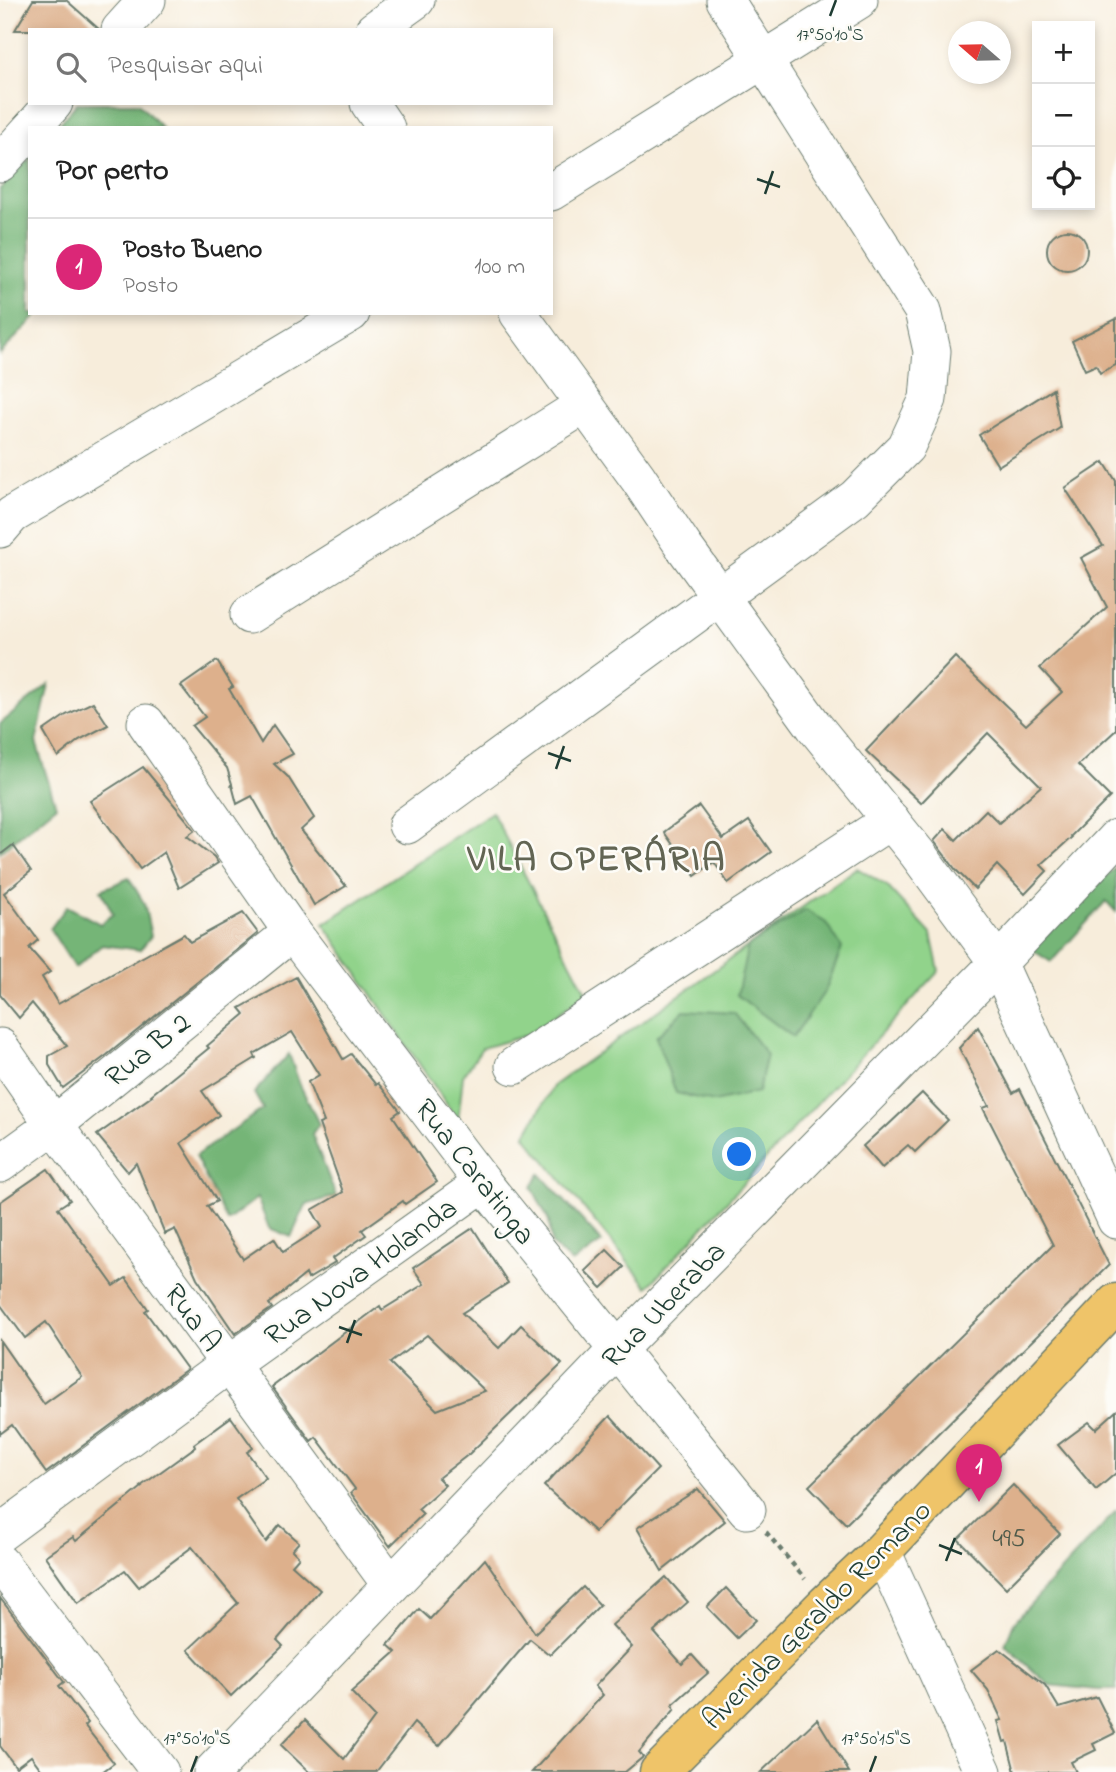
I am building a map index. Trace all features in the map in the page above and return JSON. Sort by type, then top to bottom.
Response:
[{"type":"main road","name":"Avenida Geraldo Romano","points":[[659,1772],[882,1551],[1116,1303]]},
{"type":"street","points":[[122,28],[147,0]]},
{"type":"street","points":[[377,28],[416,0]]},
{"type":"street","points":[[407,825],[855,498],[906,447],[928,399],[932,351],[923,311],[725,0]]},
{"type":"street","points":[[553,191],[859,0]]},
{"type":"street","points":[[34,126],[52,105]]},
{"type":"street","points":[[370,105],[385,126]]},
{"type":"street","points":[[0,163],[28,132]]},
{"type":"street","points":[[0,529],[12,515],[348,315]]},
{"type":"street","points":[[519,315],[814,726],[917,853],[998,963],[1116,1220]]},
{"type":"street","points":[[249,615],[584,404]]},
{"type":"street","name":"Rua Caratinga","points":[[146,723],[292,932],[483,1183],[747,1510]]},
{"type":"street","points":[[514,1066],[891,820]]},
{"type":"street","name":"Rua Uberaba","points":[[212,1772],[617,1350],[998,963],[1116,838]]},
{"type":"street","name":"Rua B 2","points":[[0,1164],[54,1125],[292,932]]},
{"type":"street","name":"Rua A","points":[[0,1047],[54,1125],[391,1585]]},
{"type":"street","name":"Rua Nova Holanda","points":[[0,1533],[229,1364],[483,1183]]},
{"type":"street","points":[[882,1551],[983,1772]]},
{"type":"street","points":[[0,1563],[160,1772]]},
{"type":"path","points":[[747,1510],[826,1604]]},
{"type":"green space","points":[[75,105],[140,105],[160,126],[58,126]]},
{"type":"green space","points":[[28,160],[28,315],[37,315],[0,354],[0,189]]},
{"type":"green space","points":[[49,684],[36,742],[56,806],[0,852],[0,724]]},
{"type":"green space","points":[[492,812],[587,994],[527,1035],[482,1048],[463,1076],[458,1121],[324,924]]},
{"type":"green space","points":[[1116,867],[1116,912],[1106,901],[1051,962],[1031,949]]},
{"type":"green space","points":[[857,868],[887,886],[931,934],[939,971],[648,1287],[525,1136],[554,1085]]},
{"type":"green space","points":[[129,878],[144,903],[151,936],[140,950],[102,945],[75,968],[50,929],[67,906],[100,924],[113,914],[101,890]]},
{"type":"green space","points":[[806,910],[826,923],[842,948],[825,991],[793,1037],[737,995],[748,946]]},
{"type":"green space","points":[[684,1010],[734,1013],[767,1055],[758,1092],[714,1102],[676,1093],[656,1037]]},
{"type":"green space","points":[[289,1054],[300,1085],[319,1124],[312,1134],[336,1196],[306,1205],[291,1237],[269,1228],[257,1198],[227,1221],[195,1156],[263,1109],[254,1093]]},
{"type":"green space","points":[[540,1174],[602,1242],[572,1263],[552,1245],[549,1221],[532,1187]]},
{"type":"green space","points":[[1116,1511],[1116,1690],[1049,1685],[1005,1645],[1014,1622]]},
{"type":"building","points":[[33,0],[66,0],[98,28],[28,28],[15,30]]},
{"type":"building","points":[[1067,230],[1081,236],[1087,250],[1081,264],[1067,270],[1053,264],[1047,250],[1053,236]]},
{"type":"building","points":[[1116,319],[1116,365],[1100,373],[1096,365],[1085,370],[1072,341]]},
{"type":"building","points":[[1053,389],[1060,428],[998,466],[979,435]]},
{"type":"building","points":[[1104,462],[1116,481],[1116,730],[1078,765],[1110,797],[1041,865],[1047,871],[1025,894],[997,865],[975,889],[956,870],[934,841],[945,829],[956,840],[986,810],[999,823],[1041,786],[988,733],[921,803],[866,751],[955,657],[1026,725],[1062,692],[1040,668],[1107,607],[1081,558],[1103,546],[1065,488]]},
{"type":"building","points":[[217,661],[233,687],[229,689],[261,743],[273,725],[293,754],[274,764],[288,777],[314,818],[301,830],[346,886],[314,905],[252,796],[237,804],[227,768],[192,726],[205,717],[181,686]]},
{"type":"building","points":[[93,702],[108,725],[79,740],[58,757],[43,731],[66,715]]},
{"type":"building","points":[[143,767],[195,830],[187,836],[218,863],[179,888],[164,852],[140,869],[90,801]]},
{"type":"building","points":[[699,806],[723,839],[749,821],[771,852],[728,883],[714,862],[695,876],[664,832]]},
{"type":"building","points":[[13,845],[31,871],[4,893],[38,940],[29,948],[50,972],[42,977],[58,1004],[184,934],[190,942],[243,913],[258,933],[63,1088],[49,1065],[49,1056],[67,1046],[32,1003],[19,1018],[0,995],[0,855]]},
{"type":"building","points":[[296,977],[343,1059],[351,1054],[400,1111],[393,1116],[437,1182],[405,1204],[403,1201],[362,1230],[366,1235],[332,1259],[335,1263],[308,1279],[306,1274],[269,1304],[272,1308],[235,1334],[197,1278],[175,1229],[165,1234],[136,1163],[128,1172],[97,1135],[152,1096],[209,1048],[207,1046],[245,1014],[240,1008]],"holes":[[[292,1032],[319,1075],[308,1082],[324,1122],[319,1124],[343,1192],[312,1210],[322,1227],[283,1252],[274,1238],[243,1259],[207,1206],[217,1201],[181,1143],[219,1115],[202,1091],[256,1058],[254,1054]]]},
{"type":"building","points":[[978,1027],[1013,1093],[1020,1089],[1109,1265],[846,1524],[809,1486],[1053,1245],[983,1108],[989,1106],[959,1048]]},
{"type":"building","points":[[922,1093],[948,1120],[915,1152],[908,1145],[882,1168],[863,1146]]},
{"type":"building","points":[[48,1169],[70,1200],[58,1208],[114,1286],[126,1278],[148,1309],[145,1311],[187,1369],[46,1473],[12,1425],[0,1434],[0,1341],[44,1404],[82,1377],[46,1322],[25,1338],[0,1304],[0,1202]]},
{"type":"building","points":[[473,1228],[508,1283],[462,1313],[499,1348],[521,1325],[562,1364],[469,1454],[438,1478],[445,1485],[418,1509],[423,1514],[390,1546],[351,1493],[355,1489],[316,1437],[311,1441],[272,1387],[380,1306],[382,1310],[424,1284],[413,1268]],"holes":[[[427,1335],[485,1391],[437,1410],[390,1363]]]},
{"type":"building","points":[[607,1250],[624,1267],[602,1288],[585,1271]]},
{"type":"building","points":[[1116,1411],[1116,1473],[1096,1490],[1058,1445],[1089,1422],[1096,1429]]},
{"type":"building","points":[[610,1416],[658,1469],[595,1532],[544,1486]]},
{"type":"building","points":[[231,1417],[253,1448],[247,1452],[266,1478],[236,1499],[266,1542],[280,1525],[299,1542],[292,1550],[299,1557],[292,1565],[320,1590],[277,1640],[283,1646],[231,1696],[188,1650],[238,1603],[192,1547],[139,1587],[125,1570],[78,1603],[45,1556],[73,1537],[76,1541],[141,1486]]},
{"type":"building","points":[[1013,1485],[1060,1534],[1006,1588],[958,1539]]},
{"type":"building","points":[[698,1489],[725,1521],[662,1571],[637,1528]]},
{"type":"building","points":[[485,1559],[535,1633],[583,1587],[600,1605],[550,1655],[530,1639],[439,1746],[414,1723],[376,1772],[309,1772],[281,1745],[305,1720],[344,1759],[375,1717],[351,1692],[396,1652],[388,1645],[419,1609],[430,1619]]},
{"type":"building","points":[[666,1577],[688,1602],[654,1632],[682,1664],[692,1655],[708,1673],[672,1705],[675,1709],[639,1752],[643,1757],[625,1772],[532,1772],[603,1695],[595,1686],[632,1647],[612,1625]]},
{"type":"building","points":[[726,1588],[756,1620],[737,1638],[707,1607]]},
{"type":"building","points":[[0,1598],[64,1682],[59,1686],[114,1763],[102,1772],[43,1772],[31,1756],[16,1767],[0,1746]]},
{"type":"building","points":[[999,1649],[1045,1685],[1059,1708],[1097,1697],[1115,1733],[1093,1744],[1096,1750],[1071,1762],[1076,1772],[1015,1772],[1007,1741],[1004,1742],[998,1721],[1002,1720],[988,1690],[971,1670]]},
{"type":"building","points":[[817,1719],[849,1772],[761,1772]]},
{"type":"place","name":"Posto Bueno","points":[[979,1502]]},
{"type":"district","name":"VILA OPERÁRIA","points":[[597,857]]}]
